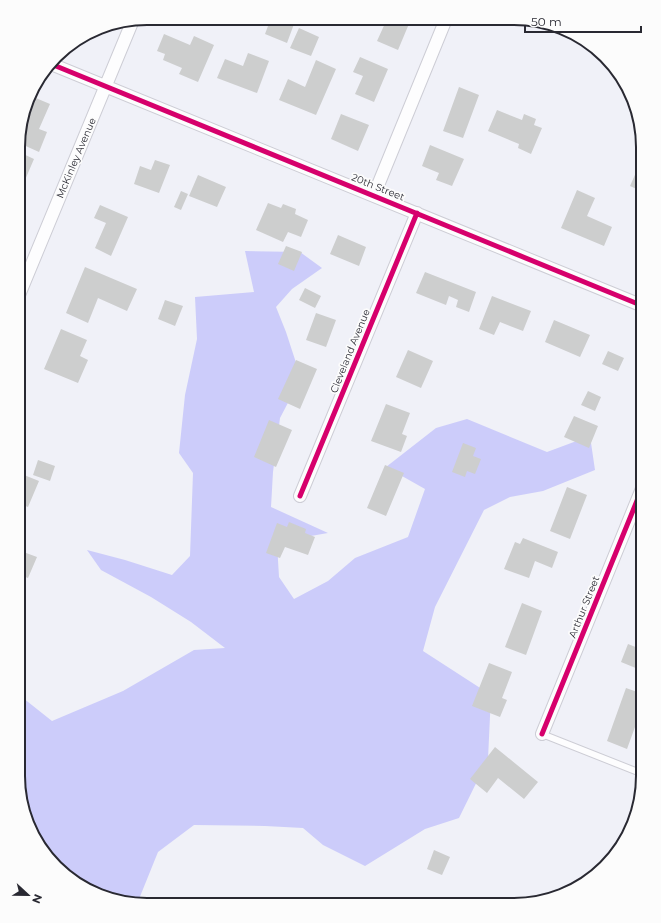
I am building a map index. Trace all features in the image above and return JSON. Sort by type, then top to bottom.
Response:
[{"type":"street","points":[[374,195],[444,25]]},
{"type":"street","name":"McKinley Avenue","points":[[25,281],[129,26]]},
{"type":"street","name":"20th Street","points":[[56,66],[106,85],[636,303]]},
{"type":"street","name":"Cleveland Avenue","points":[[300,496],[417,213]]},
{"type":"street","name":"Arthur Street","points":[[542,734],[636,503]]},
{"type":"lane","points":[[542,734],[636,771]]},
{"type":"shaded area","points":[[245,251],[300,252],[322,268],[292,289],[276,307],[301,378],[280,418],[273,472],[271,507],[328,533],[277,543],[279,577],[294,599],[328,581],[355,558],[408,537],[425,489],[386,467],[436,428],[467,419],[547,452],[590,436],[595,470],[543,491],[510,497],[484,510],[435,607],[423,651],[491,695],[488,759],[459,818],[425,829],[365,866],[323,845],[303,828],[194,825],[158,852],[140,898],[116,894],[100,889],[73,873],[55,856],[38,830],[31,815],[25,784],[25,700],[52,721],[123,691],[194,650],[225,648],[191,622],[151,597],[101,570],[87,550],[172,575],[190,556],[193,473],[179,453],[185,395],[197,339],[195,297],[254,292]]},
{"type":"building","points":[[268,25],[294,25],[287,43],[265,34]]},
{"type":"building","points":[[384,25],[408,25],[398,50],[377,41]]},
{"type":"building","points":[[299,28],[319,37],[311,56],[290,48]]},
{"type":"building","points":[[164,34],[190,45],[194,36],[214,45],[198,82],[179,74],[182,68],[163,60],[165,54],[157,51]]},
{"type":"building","points":[[248,53],[269,61],[257,93],[217,78],[225,59],[243,66]]},
{"type":"building","points":[[360,57],[388,69],[374,102],[355,94],[363,76],[353,72]]},
{"type":"building","points":[[316,60],[336,69],[316,115],[279,100],[288,79],[305,87]]},
{"type":"building","points":[[459,87],[479,95],[463,138],[443,131]]},
{"type":"building","points":[[35,98],[50,104],[39,129],[47,132],[39,152],[25,146],[27,123]]},
{"type":"building","points":[[497,110],[522,120],[524,114],[536,119],[534,125],[542,128],[531,154],[518,148],[519,144],[488,131]]},
{"type":"building","points":[[341,114],[369,125],[358,151],[331,139]]},
{"type":"building","points":[[430,145],[464,159],[452,186],[436,180],[439,173],[422,166]]},
{"type":"building","points":[[25,155],[34,159],[25,180]]},
{"type":"building","points":[[155,160],[170,165],[159,193],[134,184],[140,166],[151,170]]},
{"type":"building","points":[[636,172],[636,189],[630,186]]},
{"type":"building","points":[[198,175],[226,187],[217,207],[189,196]]},
{"type":"building","points":[[577,190],[595,198],[587,216],[612,227],[604,246],[561,228]]},
{"type":"building","points":[[181,191],[188,194],[181,210],[174,207]]},
{"type":"building","points":[[268,203],[281,208],[283,204],[296,209],[295,214],[308,220],[301,237],[288,232],[283,242],[256,230]]},
{"type":"building","points":[[100,205],[128,217],[111,256],[95,248],[106,223],[94,218]]},
{"type":"building","points":[[338,235],[366,247],[359,266],[330,254]]},
{"type":"building","points":[[286,246],[302,252],[294,271],[278,264]]},
{"type":"building","points":[[85,267],[137,289],[127,311],[98,298],[88,323],[66,313]]},
{"type":"building","points":[[425,272],[476,292],[469,312],[456,307],[458,300],[449,296],[446,305],[416,293]]},
{"type":"building","points":[[305,288],[321,296],[315,308],[299,300]]},
{"type":"building","points":[[492,296],[531,311],[523,331],[500,322],[494,335],[479,329]]},
{"type":"building","points":[[165,300],[183,306],[175,326],[158,319]]},
{"type":"building","points":[[316,313],[336,320],[326,347],[306,340]]},
{"type":"building","points":[[554,320],[590,335],[580,357],[545,342]]},
{"type":"building","points":[[61,329],[87,340],[80,356],[88,360],[78,383],[44,369]]},
{"type":"building","points":[[408,350],[433,361],[421,388],[396,377]]},
{"type":"building","points":[[608,351],[624,358],[618,371],[602,364]]},
{"type":"building","points":[[296,360],[317,369],[300,409],[278,399]]},
{"type":"building","points":[[588,391],[601,397],[595,411],[581,405]]},
{"type":"building","points":[[386,404],[410,413],[402,434],[407,436],[401,452],[371,441]]},
{"type":"building","points":[[574,416],[598,426],[589,448],[564,437]]},
{"type":"building","points":[[269,420],[292,430],[276,467],[254,457]]},
{"type":"building","points":[[463,443],[476,448],[473,456],[481,459],[475,474],[467,471],[465,477],[452,472]]},
{"type":"building","points":[[38,460],[55,466],[50,481],[33,475]]},
{"type":"building","points":[[385,465],[404,473],[386,516],[367,508]]},
{"type":"building","points":[[25,475],[39,481],[28,507],[25,506]]},
{"type":"building","points":[[567,487],[587,495],[570,539],[550,531]]},
{"type":"building","points":[[289,522],[306,529],[305,533],[315,537],[308,555],[285,547],[280,558],[266,553],[277,523],[287,527]]},
{"type":"building","points":[[523,538],[558,552],[552,568],[535,561],[529,578],[504,569],[515,542],[520,544]]},
{"type":"building","points":[[25,553],[37,557],[28,578],[25,577]]},
{"type":"building","points":[[522,603],[542,611],[526,655],[505,647]]},
{"type":"building","points":[[628,644],[636,647],[636,668],[621,662]]},
{"type":"building","points":[[489,663],[512,672],[502,698],[507,700],[500,717],[472,706]]},
{"type":"building","points":[[626,688],[636,692],[636,724],[627,749],[607,741]]},
{"type":"building","points":[[495,747],[538,782],[524,799],[498,778],[487,793],[470,779]]},
{"type":"building","points":[[434,850],[450,857],[442,875],[427,869]]},
{"type":"cycle path","points":[[56,66],[636,303]]},
{"type":"cycle path","points":[[300,496],[417,213]]},
{"type":"cycle path","points":[[542,734],[636,503]]}]
